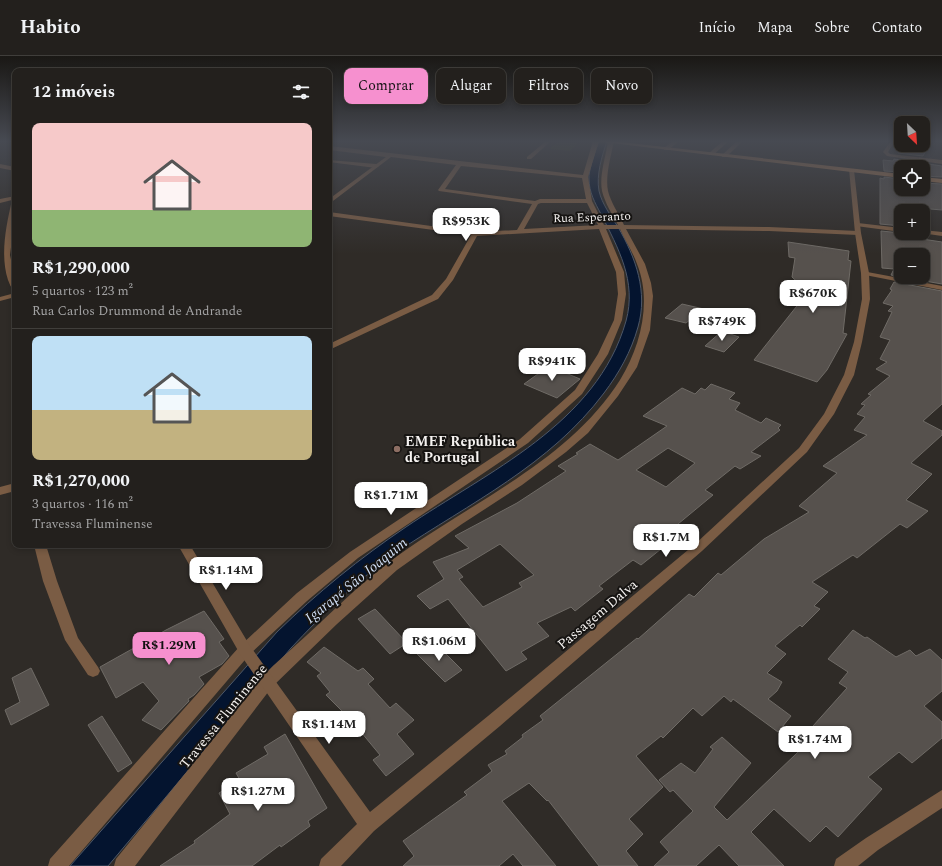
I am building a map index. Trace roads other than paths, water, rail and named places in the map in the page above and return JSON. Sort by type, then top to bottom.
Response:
[{"type":"main road","points":[[930,180],[942,181]]},
{"type":"street","points":[[332,200],[359,179]]},
{"type":"street","points":[[449,179],[441,190],[536,203],[540,201],[589,201]]},
{"type":"street","points":[[56,866],[82,839],[168,737],[302,597],[354,555],[524,442],[579,392],[603,354],[618,320],[622,294],[620,272],[604,227],[589,201],[585,179]]},
{"type":"street","name":"Travessa Fluminense","points":[[124,866],[266,681],[392,567],[458,521],[518,482],[562,450],[584,431],[615,394],[632,367],[638,353],[646,330],[649,310],[647,283],[636,251],[621,227],[609,202],[605,190],[605,179]]},
{"type":"street","name":"Passagem Dalva","points":[[328,866],[368,825],[494,721],[698,548],[803,450],[829,414],[849,375],[858,342],[866,299],[865,273],[852,179]]},
{"type":"street","points":[[0,201],[12,199]]},
{"type":"street","points":[[520,231],[536,203]]},
{"type":"street","points":[[12,212],[2,256],[9,278],[12,282]]},
{"type":"street","name":"Rua Esperanto","points":[[332,214],[475,234],[604,227],[894,230]]},
{"type":"street","points":[[930,233],[942,234]]},
{"type":"street","points":[[332,346],[435,297],[449,280],[475,234]]},
{"type":"street","points":[[865,273],[942,288]]},
{"type":"street","points":[[0,299],[12,296]]},
{"type":"street","points":[[0,491],[12,488]]},
{"type":"street","points":[[41,548],[50,581],[72,640],[93,671]]},
{"type":"street","points":[[186,548],[247,653],[368,825]]},
{"type":"street","points":[[843,866],[872,844],[942,798]]},
{"type":"water","name":"Igarapé São Joaquim","points":[[589,179],[598,179],[600,196],[630,251],[635,263],[641,288],[642,301],[641,314],[632,345],[620,370],[604,393],[583,418],[534,462],[508,481],[383,562],[328,610],[291,648],[108,866],[70,866],[277,632],[292,618],[339,576],[372,551],[406,527],[504,465],[536,442],[565,417],[591,389],[612,357],[626,321],[629,306],[629,292],[624,265],[614,239],[591,193]]},
{"type":"place","name":"EMEF República de Portugal","points":[[397,449]]}]
